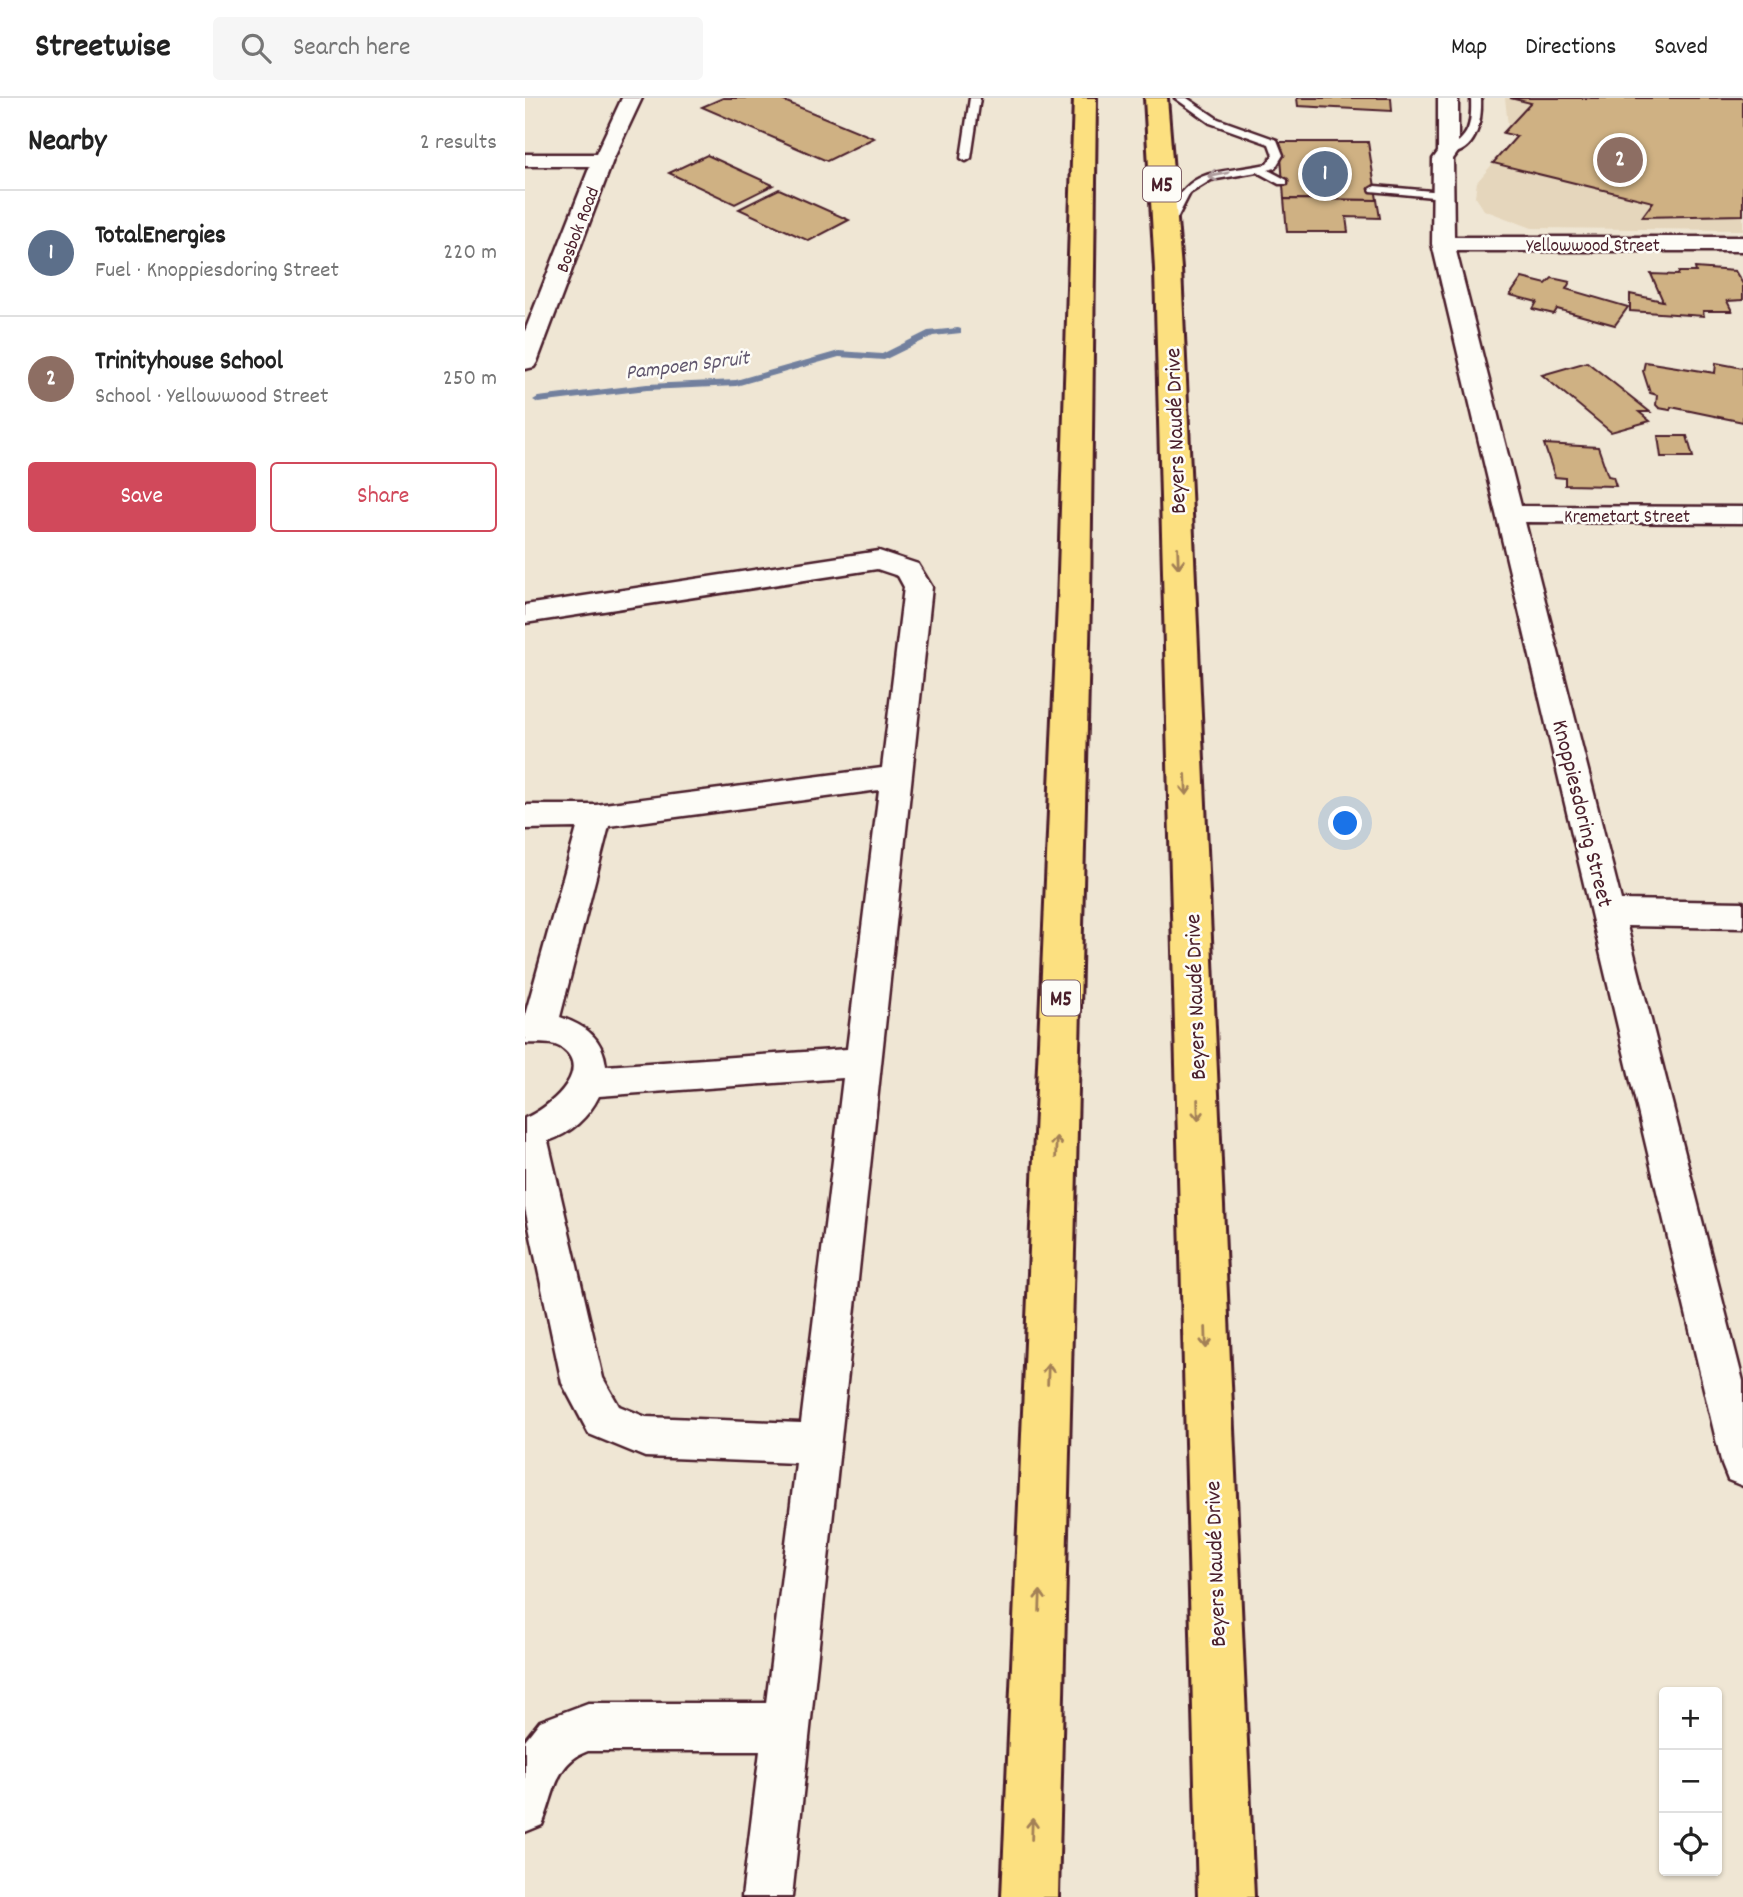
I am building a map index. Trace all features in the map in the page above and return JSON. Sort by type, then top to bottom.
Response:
[{"type":"main road","name":"M5","points":[[1030,1897],[1074,617],[1085,98]]},
{"type":"main road","name":"Beyers Naudé Drive","points":[[1156,98],[1165,234],[1226,1897]]},
{"type":"street","name":"Bosbok Road","points":[[525,362],[603,160],[632,98]]},
{"type":"street","name":"Knoppiesdoring Street","points":[[1431,98],[1434,150],[1446,155]]},
{"type":"street","name":"Knoppiesdoring Street","points":[[1448,98],[1443,244],[1743,1465]]},
{"type":"street","points":[[525,160],[603,160]]},
{"type":"street","name":"Yellowwood Street","points":[[1443,244],[1743,244]]},
{"type":"street","name":"Kremetart Street","points":[[1511,514],[1743,515]]},
{"type":"street","points":[[525,614],[879,560],[908,570],[918,587],[767,1897]]},
{"type":"street","points":[[525,817],[596,817],[896,777]]},
{"type":"street","points":[[596,817],[533,1028],[559,1030],[576,1038],[586,1050],[591,1065],[589,1082],[582,1098],[568,1114],[549,1126],[527,1134],[583,1383],[604,1420],[645,1437],[820,1444]]},
{"type":"street","points":[[1609,913],[1743,915]]},
{"type":"street","points":[[589,1082],[863,1062]]},
{"type":"street","points":[[525,1808],[536,1764],[557,1738],[588,1727],[786,1727]]},
{"type":"lane","points":[[966,158],[975,98]]},
{"type":"lane","points":[[1165,234],[1178,199],[1191,184],[1213,175],[1271,166],[1277,160],[1278,149],[1273,142],[1214,121],[1180,98]]},
{"type":"lane","points":[[1446,155],[1473,138],[1477,130],[1476,98]]},
{"type":"lane","points":[[1259,169],[1283,182]]},
{"type":"lane","points":[[1375,189],[1443,195]]},
{"type":"shaded area","points":[[1505,98],[1743,98],[1743,230],[1532,228],[1484,210],[1475,196],[1477,182],[1515,138],[1509,135]]},
{"type":"building","points":[[723,98],[777,98],[874,138],[827,161],[702,107]]},
{"type":"building","points":[[1297,98],[1391,98],[1392,111],[1298,106]]},
{"type":"building","points":[[1510,98],[1743,98],[1743,215],[1642,217],[1653,202],[1493,163],[1517,136],[1503,133],[1531,103]]},
{"type":"building","points":[[1280,142],[1368,142],[1377,200],[1284,199]]},
{"type":"building","points":[[707,155],[773,185],[735,204],[669,173]]},
{"type":"building","points":[[779,189],[849,220],[809,241],[739,209]]},
{"type":"building","points":[[1284,199],[1377,200],[1380,218],[1346,217],[1348,232],[1287,232]]},
{"type":"building","points":[[1695,268],[1735,271],[1743,284],[1743,300],[1727,301],[1732,311],[1703,311],[1704,316],[1630,311],[1630,294],[1663,301],[1651,274],[1678,275],[1679,272],[1696,272]]},
{"type":"building","points":[[1522,278],[1546,284],[1552,278],[1570,282],[1566,289],[1628,307],[1615,325],[1557,309],[1554,314],[1533,309],[1537,302],[1510,295]]},
{"type":"building","points":[[1587,362],[1650,412],[1639,412],[1650,421],[1611,432],[1542,375]]},
{"type":"building","points":[[1645,362],[1715,373],[1716,363],[1743,368],[1743,422],[1671,407],[1670,410],[1659,408],[1656,405],[1657,395],[1650,393],[1643,371]]},
{"type":"building","points":[[1658,436],[1687,436],[1693,457],[1661,457]]},
{"type":"building","points":[[1544,444],[1598,447],[1608,476],[1613,477],[1616,486],[1565,485],[1565,478],[1555,477]]},
{"type":"waterway","name":"Pampoen Spruit","points":[[538,400],[647,387],[736,383],[839,354],[884,357],[931,333],[958,331]]},
{"type":"place","name":"Trinityhouse School","points":[[1620,160]]},
{"type":"place","name":"TotalEnergies","points":[[1325,174]]}]
